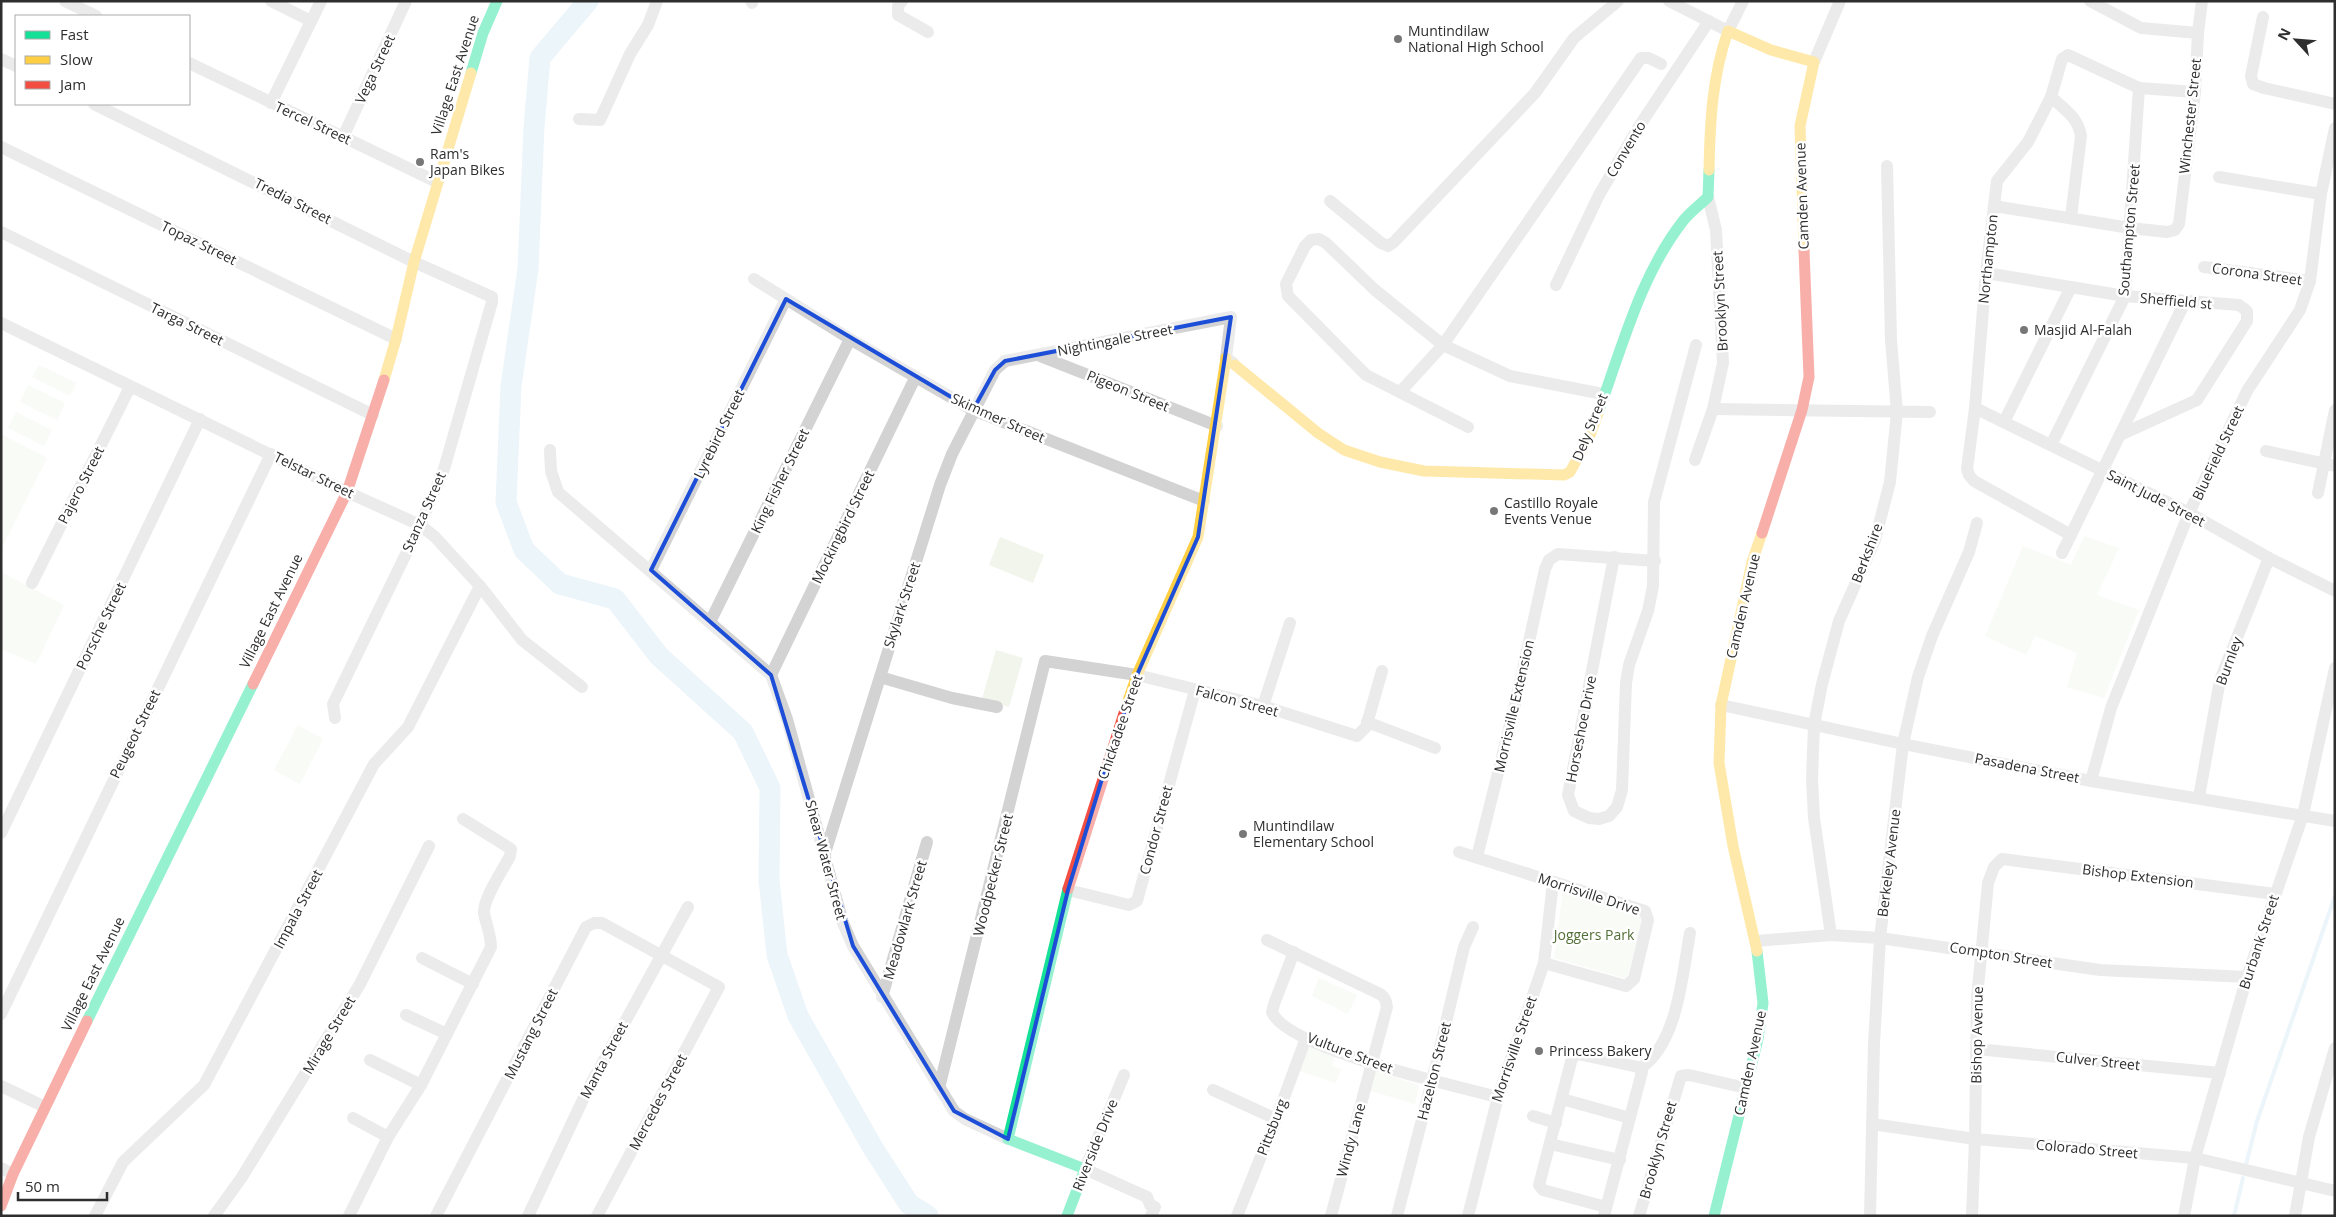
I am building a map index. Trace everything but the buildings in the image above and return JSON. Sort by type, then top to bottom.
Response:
[{"type":"street","points":[[65,1],[94,15]]},
{"type":"street","points":[[271,1],[311,21]]},
{"type":"street","points":[[271,102],[320,1]]},
{"type":"street","name":"Vega Street","points":[[343,137],[406,1]]},
{"type":"street","name":"Village East Avenue","points":[[1,1206],[45,1107],[347,492],[396,340],[414,262],[437,182],[483,33],[497,1]]},
{"type":"street","points":[[579,119],[600,120],[630,54],[648,25],[657,1]]},
{"type":"street","points":[[902,1],[898,6],[898,15],[928,32]]},
{"type":"street","points":[[1330,201],[1381,243],[1388,246],[1394,242],[1535,93],[1574,38],[1618,1]]},
{"type":"street","points":[[1669,1],[1771,50],[1814,62]]},
{"type":"street","points":[[1708,197],[1709,115],[1719,53],[1743,1]]},
{"type":"street","name":"Camden Avenue","points":[[1714,1216],[1758,1039],[1763,1004],[1756,941],[1733,846],[1719,763],[1721,705],[1752,562],[1802,410],[1809,377],[1800,126],[1814,62],[1840,1]]},
{"type":"street","points":[[2090,1],[2141,28],[2198,33]]},
{"type":"street","name":"Winchester Street","points":[[2130,228],[2167,232],[2175,230],[2179,224],[2195,92],[2198,33],[2202,1]]},
{"type":"street","points":[[2263,17],[2251,76],[2253,84],[2335,104]]},
{"type":"street","name":"Convento","points":[[1556,285],[1599,195],[1638,128],[1709,21]]},
{"type":"street","name":"Northampton","points":[[2071,535],[1974,481],[1967,469],[1975,408],[1986,273],[1997,181],[2028,142],[2051,97],[2062,59],[2068,55],[2139,88]]},
{"type":"street","points":[[1401,391],[1443,345],[1641,58],[1649,58],[1661,64]]},
{"type":"street","points":[[1,59],[15,66]]},
{"type":"street","name":"Tercel Street","points":[[190,63],[437,182]]},
{"type":"street","points":[[2139,88],[2195,92]]},
{"type":"street","name":"Southampton Street","points":[[2051,445],[2125,296],[2139,88]]},
{"type":"street","points":[[2051,97],[2077,120],[2080,127],[2081,136],[2071,217]]},
{"type":"street","name":"Tredia Street","points":[[96,105],[414,262],[492,297]]},
{"type":"street","name":"BlueField Street","points":[[2090,780],[2111,708],[2189,513],[2248,391],[2300,310],[2310,281],[2322,194],[2335,128]]},
{"type":"street","name":"Topaz Street","points":[[1,147],[396,340]]},
{"type":"street","name":"Berkshire","points":[[1830,935],[1814,818],[1812,779],[1814,725],[1822,684],[1839,621],[1875,540],[1890,482],[1897,412],[1890,340],[1887,166]]},
{"type":"street","points":[[2219,178],[2322,194]]},
{"type":"street","name":"Dely Street","points":[[1230,362],[1288,410],[1344,450],[1380,462],[1424,471],[1567,474],[1576,465],[1590,435],[1604,394],[1657,260],[1684,220],[1708,197]]},
{"type":"street","name":"Brooklyn Street","points":[[1695,460],[1713,409],[1724,363],[1716,230],[1708,197]]},
{"type":"street","points":[[1994,206],[2130,228]]},
{"type":"street","name":"Targa Street","points":[[1,232],[373,415]]},
{"type":"street","points":[[1468,426],[1366,375],[1288,296],[1286,284],[1305,246],[1311,240],[1318,239],[1326,243],[1375,290],[1443,345],[1510,376],[1604,394]]},
{"type":"street","name":"Corona Street","points":[[2204,267],[2310,281]]},
{"type":"street","name":"Sheffield st","points":[[1986,273],[2125,296],[2239,305],[2247,311],[2247,321],[2197,400],[2120,435]]},
{"type":"street","name":"Skimmer Street","points":[[754,279],[915,378],[974,410],[1204,501]]},
{"type":"street","points":[[2004,422],[2070,287]]},
{"type":"street","name":"Stanza Street","points":[[335,718],[333,704],[420,525],[444,469],[492,297]]},
{"type":"street","name":"Lyrebird Street","points":[[651,570],[786,298]]},
{"type":"street","points":[[2062,553],[2186,302]]},
{"type":"street","name":"Nightingale Street","points":[[999,365],[1005,361],[1040,356],[1231,317]]},
{"type":"street","name":"Chickadee Street","points":[[1008,1139],[1068,890],[1106,766],[1137,675],[1198,537],[1230,362],[1231,317]]},
{"type":"street","name":"Telstar Street","points":[[1,323],[347,492],[420,525],[435,537],[480,586],[522,640],[582,687]]},
{"type":"street","name":"King Fisher Street","points":[[710,622],[850,339]]},
{"type":"street","name":"Horseshoe Drive","points":[[1614,557],[1568,794],[1574,811],[1589,818],[1599,819],[1609,816],[1613,812],[1622,790],[1626,683],[1629,665],[1648,610],[1653,586],[1655,561],[1654,502],[1696,345]]},
{"type":"street","name":"Pigeon Street","points":[[1040,356],[1217,426]]},
{"type":"street","name":"Skylark Street","points":[[825,853],[940,485],[952,454],[999,365]]},
{"type":"street","name":"Mockingbird Street","points":[[771,675],[915,378]]},
{"type":"street","name":"Pajero Street","points":[[32,583],[130,387]]},
{"type":"street","name":"Saint Jude Street","points":[[1975,408],[2189,513],[2269,558],[2335,591]]},
{"type":"street","points":[[1713,409],[1930,412]]},
{"type":"street","points":[[2318,492],[2329,465],[2335,410]]},
{"type":"street","name":"Porsche Street","points":[[1,833],[200,419]]},
{"type":"street","name":"Shear Water Street","points":[[550,450],[551,471],[558,492],[771,675],[787,719],[843,923],[853,946],[882,997],[954,1111],[965,1119],[1008,1139],[1084,1169],[1146,1197],[1150,1205],[1155,1207],[1151,1216]]},
{"type":"street","points":[[2266,451],[2329,465]]},
{"type":"street","name":"Peugeot Street","points":[[1,1014],[271,454]]},
{"type":"street","name":"Berkeley Avenue","points":[[1870,1216],[1874,1044],[1880,938],[1903,744],[1918,677],[1929,644],[1969,552],[1977,523]]},
{"type":"street","name":"Morrisville Extension","points":[[1477,857],[1515,705],[1545,569],[1553,555],[1558,554],[1614,557]]},
{"type":"street","points":[[1614,557],[1655,561]]},
{"type":"street","name":"Burnley","points":[[2200,797],[2220,680],[2269,558]]},
{"type":"street","name":"Impala Street","points":[[94,1216],[123,1162],[204,1085],[374,764],[408,727],[480,586]]},
{"type":"street","points":[[1263,706],[1290,623]]},
{"type":"street","name":"Falcon Street","points":[[1045,661],[1137,675],[1263,706],[1353,736],[1360,734],[1367,722]]},
{"type":"street","name":"Woodpecker Street","points":[[940,1088],[1045,661]]},
{"type":"street","name":"Burbank Street","points":[[2184,1216],[2195,1158],[2246,977],[2303,815],[2335,668]]},
{"type":"street","points":[[1382,671],[1367,722],[1435,748]]},
{"type":"street","points":[[880,677],[952,698],[997,706]]},
{"type":"street","name":"Condor Street","points":[[1068,890],[1130,906],[1137,901],[1194,690]]},
{"type":"street","name":"Pasadena Street","points":[[1721,705],[1903,744],[2090,780],[2335,821]]},
{"type":"street","points":[[349,1216],[388,1137],[421,1085],[492,947],[492,938],[484,910],[486,900],[510,856],[511,849],[463,819]]},
{"type":"street","name":"Meadowlark Street","points":[[882,997],[927,842]]},
{"type":"street","name":"Mirage Street","points":[[214,1216],[242,1177],[360,984],[429,846]]},
{"type":"street","name":"Morrisville Drive","points":[[1459,852],[1645,911],[1648,920],[1634,980],[1626,986],[1544,963]]},
{"type":"street","name":"Bishop Extension","points":[[2002,859],[2275,894]]},
{"type":"street","name":"Bishop Avenue","points":[[1972,1216],[1977,998],[1988,883],[1994,867],[2002,859]]},
{"type":"street","name":"Morrisville Street","points":[[1468,1216],[1498,1097],[1544,963],[1553,882]]},
{"type":"street","name":"Manta Street","points":[[528,1216],[587,1091],[688,907]]},
{"type":"street","name":"Mustang Street","points":[[436,1216],[582,923],[602,923],[719,987]]},
{"type":"street","name":"Hazelton Street","points":[[1397,1216],[1464,946],[1473,927]]},
{"type":"street","points":[[1641,1068],[1642,1072],[1620,1160],[1605,1211],[1540,1188],[1539,1181],[1572,1058],[1576,1055],[1641,1068],[1651,1061],[1660,1048],[1671,1025],[1690,933]]},
{"type":"street","name":"Compton Street","points":[[1756,941],[1830,935],[1880,938],[1981,951],[2100,970],[2246,977]]},
{"type":"street","name":"Windy Lane","points":[[1267,940],[1384,996],[1387,1007],[1330,1216]]},
{"type":"street","name":"Vulture Street","points":[[1294,952],[1272,1012],[1279,1022],[1306,1038],[1371,1064],[1498,1097]]},
{"type":"street","points":[[422,958],[473,984]]},
{"type":"street","name":"Mercedes Street","points":[[597,1216],[719,987]]},
{"type":"street","points":[[406,1015],[447,1034]]},
{"type":"street","name":"Pittsburg","points":[[1237,1216],[1306,1038]]},
{"type":"street","points":[[2295,1216],[2309,1137],[2335,1048]]},
{"type":"street","name":"Culver Street","points":[[1977,1049],[2220,1073]]},
{"type":"street","points":[[370,1060],[421,1085]]},
{"type":"street","name":"Riverside Drive","points":[[1067,1216],[1084,1169],[1124,1075]]},
{"type":"street","name":"Brooklyn Street","points":[[1639,1216],[1680,1076],[1689,1075],[1746,1088]]},
{"type":"street","points":[[1,1086],[45,1107]]},
{"type":"street","points":[[1213,1090],[1276,1119]]},
{"type":"street","points":[[1562,1099],[1630,1118]]},
{"type":"street","points":[[1533,1116],[1556,1123]]},
{"type":"street","points":[[353,1118],[388,1137]]},
{"type":"street","name":"Colorado Street","points":[[1872,1124],[1975,1139],[2195,1158],[2335,1191]]},
{"type":"street","points":[[1550,1144],[1620,1160]]},
{"type":"street","points":[[1,1168],[14,1174]]},
{"type":"highlighted area","points":[[786,299],[973,410],[995,370],[1005,361],[1231,317],[1198,537],[1137,675],[1106,766],[1068,890],[1008,1139],[954,1111],[853,946],[771,675],[651,570]]},
{"type":"green space","points":[[39,365],[76,383],[70,396],[32,377]]},
{"type":"green space","points":[[28,385],[65,403],[57,420],[20,402]]},
{"type":"green space","points":[[16,412],[52,430],[44,446],[8,428]]},
{"type":"green space","points":[[1,434],[47,458],[1,549]]},
{"type":"green space","points":[[2084,536],[2119,548],[2097,595],[2139,610],[2104,698],[2067,687],[2077,653],[2035,636],[2026,655],[1985,636],[2023,546],[2071,565]]},
{"type":"green space","points":[[1000,537],[1044,555],[1033,583],[989,565]]},
{"type":"green space","points":[[1,572],[64,605],[36,664],[1,649]]},
{"type":"green space","points":[[996,650],[1023,658],[1009,707],[982,699]]},
{"type":"green space","points":[[298,725],[323,739],[300,784],[274,770]]},
{"type":"green space","name":"Joggers Park","points":[[1563,890],[1643,916],[1627,979],[1554,958]]},
{"type":"green space","points":[[1319,978],[1357,995],[1348,1014],[1312,996]]},
{"type":"green space","points":[[1307,1045],[1335,1056],[1332,1066],[1341,1069],[1336,1083],[1297,1070]]},
{"type":"green space","points":[[1375,1071],[1419,1085],[1415,1104],[1371,1091]]},
{"type":"waterway","points":[[588,1],[540,58],[534,127],[528,269],[511,386],[506,502],[524,550],[560,584],[615,599],[659,656],[743,732],[770,788],[769,880],[777,955],[798,1016],[873,1148],[909,1204],[928,1216]]},
{"type":"waterway","points":[[2246,1165],[2257,1121],[2335,896]]},
{"type":"waterway","points":[[2234,1216],[2243,1178]]},
{"type":"traffic: fast","points":[[471,73],[483,33],[497,1]]},
{"type":"traffic: fast","points":[[1598,413],[1633,313],[1655,265],[1683,221],[1708,197],[1709,170]]},
{"type":"traffic: fast","points":[[87,1021],[253,684]]},
{"type":"traffic: fast","points":[[1067,1216],[1085,1169],[1008,1139],[1068,889]]},
{"type":"traffic: fast","points":[[1714,1216],[1758,1039],[1763,1003],[1757,951]]},
{"type":"traffic: slow","points":[[1709,170],[1711,117],[1715,83],[1728,31],[1771,50],[1814,62],[1800,126],[1804,250]]},
{"type":"traffic: slow","points":[[384,380],[396,339],[414,262],[471,73]]},
{"type":"traffic: slow","points":[[1126,707],[1137,675],[1198,537],[1226,358]]},
{"type":"traffic: slow","points":[[1235,365],[1318,433],[1344,450],[1380,462],[1424,471],[1564,475],[1570,472],[1590,435],[1598,413]]},
{"type":"traffic: slow","points":[[1757,951],[1733,846],[1719,763],[1721,705],[1752,562],[1762,533]]},
{"type":"traffic: jam","points":[[1762,533],[1802,410],[1809,377],[1804,250]]},
{"type":"traffic: jam","points":[[253,684],[347,492],[384,380]]},
{"type":"traffic: jam","points":[[1068,889],[1126,707]]},
{"type":"traffic: jam","points":[[1,1206],[13,1174],[87,1021]]},
{"type":"place","name":"Muntindilaw National High School","points":[[1398,39]]},
{"type":"place","name":"Ram's Japan Bikes","points":[[420,162]]},
{"type":"place","name":"Masjid Al-Falah","points":[[2024,330]]},
{"type":"place","name":"Castillo Royale Events Venue","points":[[1494,511]]},
{"type":"place","name":"Muntindilaw Elementary School","points":[[1243,834]]},
{"type":"place","name":"Princess Bakery","points":[[1539,1051]]}]
